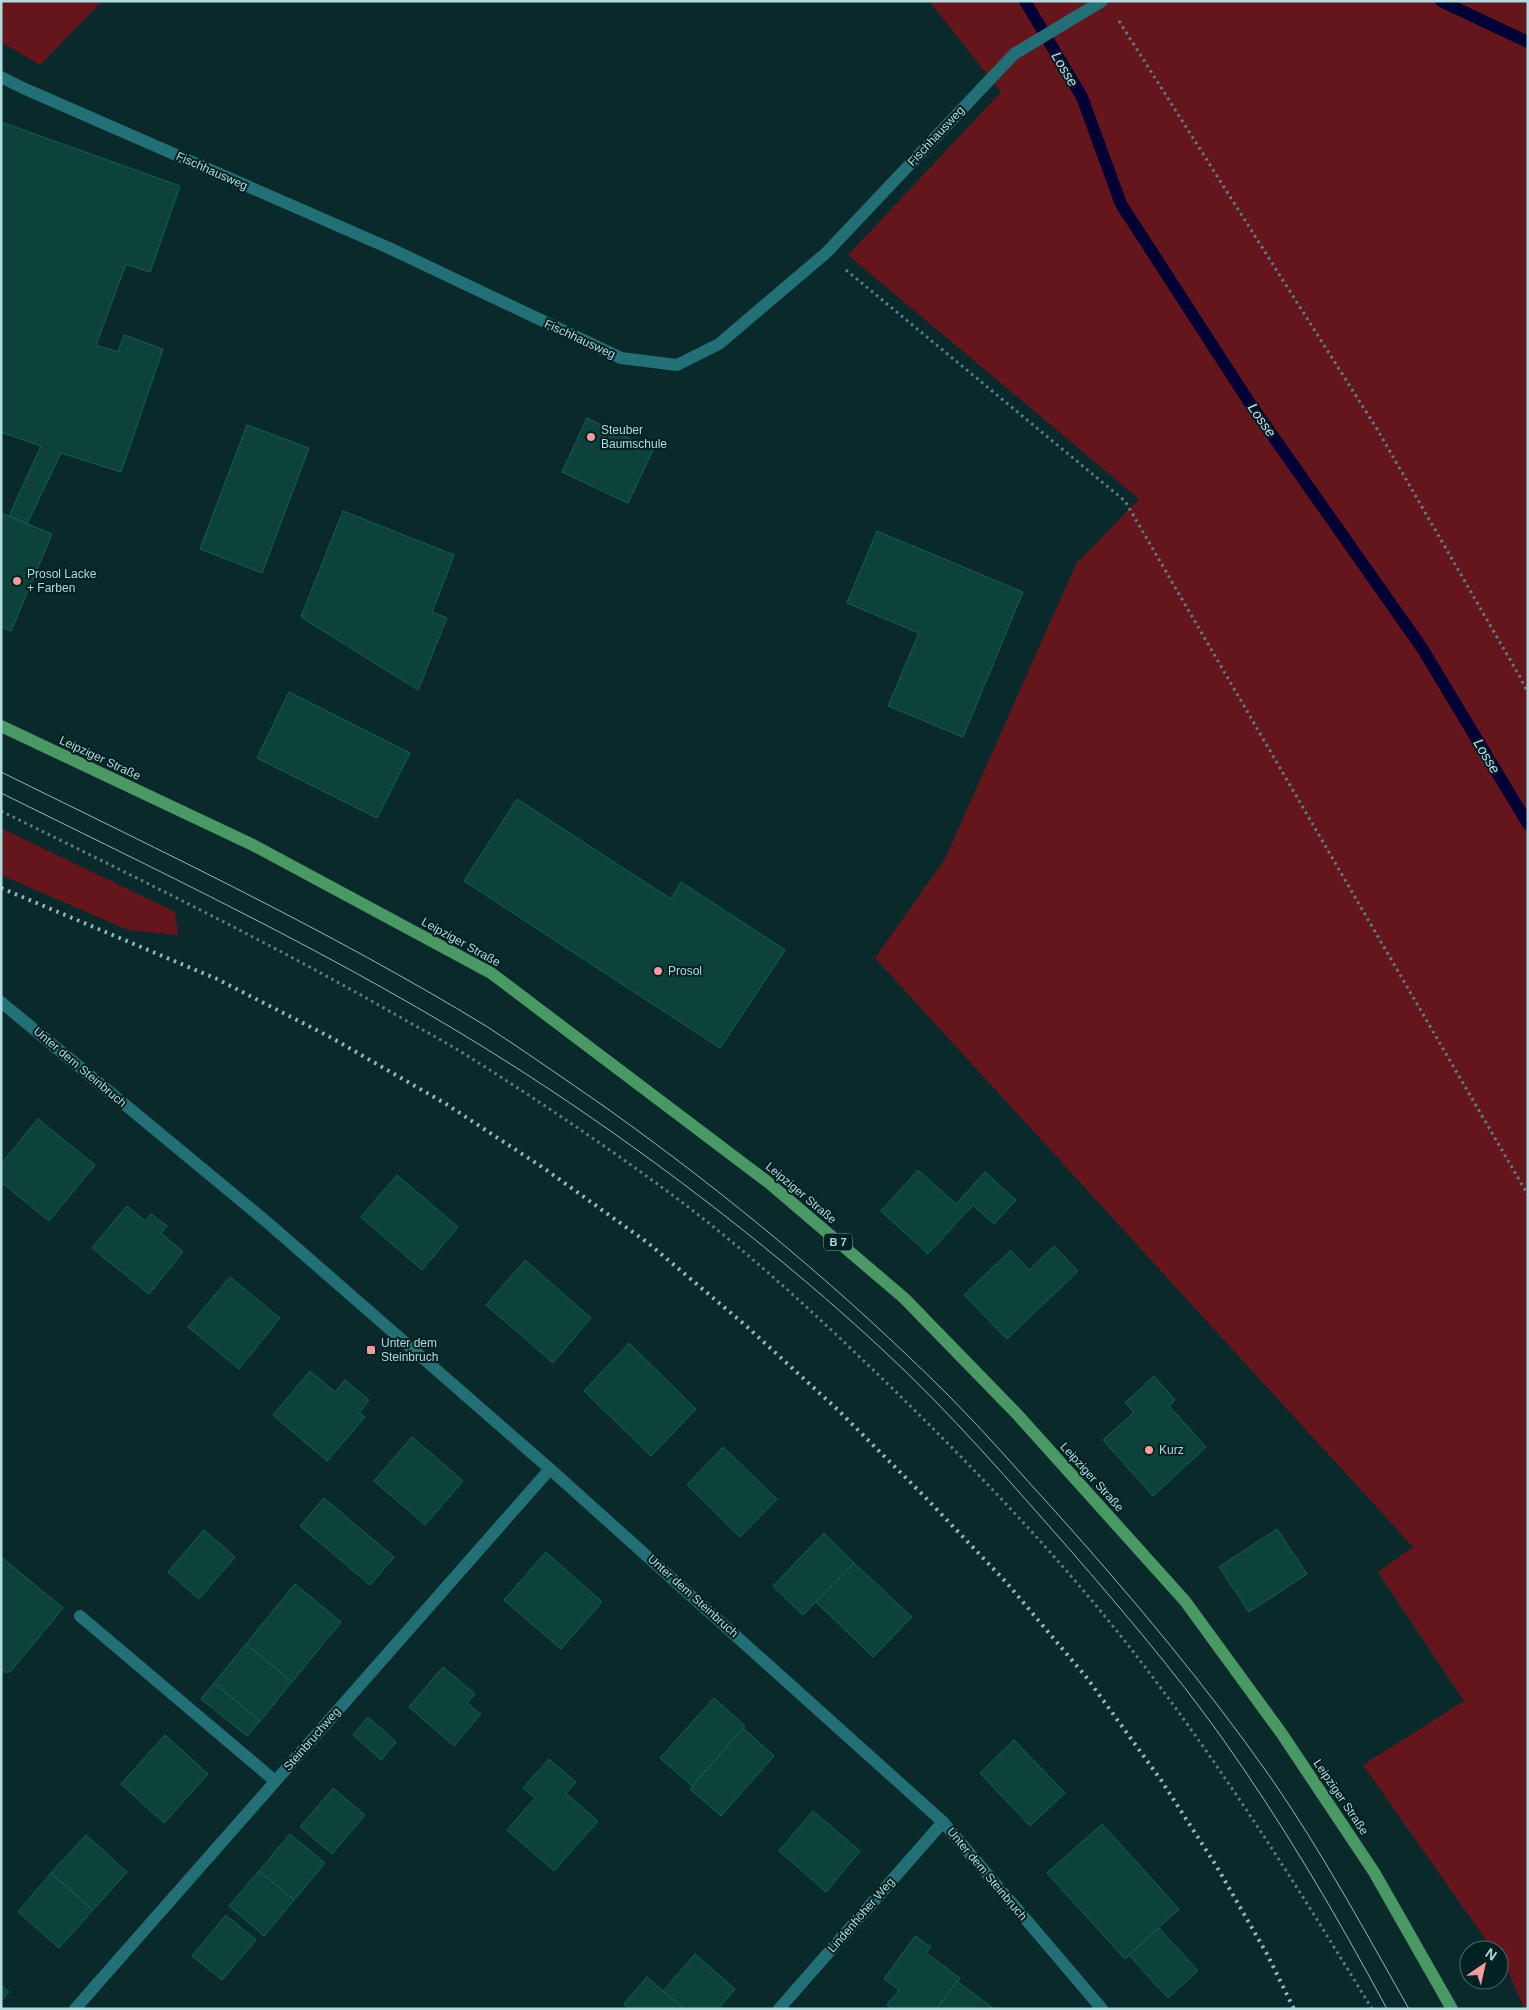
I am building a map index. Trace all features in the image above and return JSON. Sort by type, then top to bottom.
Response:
[{"type":"main road","name":"Leipziger Straße","points":[[1,726],[253,845],[491,973],[769,1183],[904,1298],[1016,1413],[1185,1601],[1282,1734],[1374,1872],[1452,2009]]},
{"type":"street","name":"Fischhausweg","points":[[1,77],[22,88],[390,248],[621,358],[677,365],[719,344],[826,253],[1014,54],[1102,1]]},
{"type":"street","name":"Unter dem Steinbruch","points":[[1,1002],[268,1222],[550,1469],[943,1822],[1102,2009]]},
{"type":"street","name":"Steinbruchweg","points":[[75,2009],[550,1469]]},
{"type":"street","points":[[80,1616],[275,1781]]},
{"type":"street","name":"Lindenhöher Weg","points":[[787,2006],[943,1822]]},
{"type":"path","points":[[1117,18],[1377,430],[1528,694]]},
{"type":"path","points":[[826,253],[1125,501],[1528,1195]]},
{"type":"path","points":[[1,810],[240,930],[353,990],[468,1056],[576,1127],[679,1200],[767,1271],[847,1344],[947,1442],[1042,1544],[1126,1643],[1202,1744],[1260,1829],[1372,2009]]},
{"type":"shaded area","points":[[1,1],[102,1],[40,65],[1,42]]},
{"type":"shaded area","points":[[929,1],[1528,1],[1528,2009],[1524,2009],[1509,1973],[1509,1940],[1486,1940],[1363,1765],[1464,1701],[1378,1572],[1413,1547],[875,958],[945,859],[1076,564],[1139,499],[848,255],[1001,92]]},
{"type":"shaded area","points":[[1,828],[175,912],[178,935],[128,930],[1,875]]},
{"type":"building","points":[[1,122],[180,186],[150,272],[126,264],[96,345],[118,352],[124,335],[163,349],[121,472],[61,453],[27,524],[9,516],[41,446],[1,432]]},
{"type":"building","points":[[587,418],[653,450],[628,503],[562,472]]},
{"type":"building","points":[[247,425],[309,448],[262,573],[200,549]]},
{"type":"building","points":[[343,511],[454,555],[432,612],[447,618],[418,690],[301,617]]},
{"type":"building","name":"Prosol Lacke + Farben","points":[[1,513],[52,534],[11,631],[1,627]]},
{"type":"building","points":[[877,531],[1023,592],[963,737],[888,706],[919,633],[847,603]]},
{"type":"building","points":[[289,692],[410,753],[377,818],[257,758]]},
{"type":"building","points":[[517,799],[671,899],[681,882],[785,950],[720,1048],[464,881]]},
{"type":"building","points":[[38,1119],[95,1165],[49,1221],[1,1182],[1,1164]]},
{"type":"building","points":[[918,1170],[956,1204],[985,1172],[1016,1200],[994,1224],[973,1205],[928,1254],[881,1211]]},
{"type":"building","points":[[397,1175],[458,1227],[422,1270],[361,1217]]},
{"type":"building","points":[[127,1206],[145,1221],[151,1214],[167,1226],[161,1233],[183,1252],[149,1294],[92,1248]]},
{"type":"building","points":[[1054,1246],[1078,1271],[1007,1339],[964,1295],[1011,1250],[1029,1270]]},
{"type":"building","points":[[525,1260],[591,1318],[553,1363],[486,1305]]},
{"type":"building","points":[[230,1277],[280,1318],[239,1369],[188,1327]]},
{"type":"building","points":[[629,1343],[696,1409],[651,1456],[584,1391]]},
{"type":"building","points":[[310,1371],[335,1392],[345,1380],[369,1400],[359,1413],[365,1417],[327,1461],[273,1415]]},
{"type":"building","points":[[1154,1376],[1175,1400],[1169,1406],[1206,1447],[1153,1496],[1103,1440],[1134,1412],[1125,1403]]},
{"type":"building","points":[[412,1437],[463,1481],[425,1525],[374,1481]]},
{"type":"building","points":[[723,1447],[777,1499],[740,1537],[687,1485]]},
{"type":"building","points":[[324,1498],[394,1557],[370,1585],[300,1526]]},
{"type":"building","points":[[1277,1529],[1307,1574],[1249,1612],[1219,1567]]},
{"type":"building","points":[[204,1530],[235,1557],[199,1599],[168,1572]]},
{"type":"building","points":[[824,1533],[854,1563],[803,1615],[773,1586]]},
{"type":"building","points":[[546,1552],[602,1602],[561,1649],[504,1600]]},
{"type":"building","points":[[1,1557],[63,1608],[10,1672],[1,1672]]},
{"type":"building","points":[[854,1563],[912,1617],[873,1657],[816,1602]]},
{"type":"building","points":[[295,1584],[341,1622],[292,1682],[246,1644]]},
{"type":"building","points":[[246,1644],[292,1682],[260,1721],[214,1683]]},
{"type":"building","points":[[443,1667],[475,1694],[467,1703],[481,1714],[454,1746],[409,1707]]},
{"type":"building","points":[[214,1683],[260,1721],[247,1736],[201,1699]]},
{"type":"building","points":[[714,1698],[745,1726],[692,1786],[660,1758]]},
{"type":"building","points":[[368,1717],[396,1742],[381,1760],[353,1735]]},
{"type":"building","points":[[743,1728],[774,1756],[721,1816],[690,1789]]},
{"type":"building","points":[[165,1735],[208,1774],[164,1823],[121,1784]]},
{"type":"building","points":[[1014,1740],[1065,1793],[1030,1826],[980,1773]]},
{"type":"building","points":[[549,1759],[576,1782],[566,1793],[598,1821],[554,1871],[507,1830],[535,1798],[523,1788]]},
{"type":"building","points":[[333,1788],[365,1815],[332,1854],[300,1827]]},
{"type":"building","points":[[813,1811],[860,1851],[826,1892],[779,1851]]},
{"type":"building","points":[[1102,1824],[1179,1909],[1125,1959],[1047,1873]]},
{"type":"building","points":[[290,1834],[325,1863],[294,1900],[259,1871]]},
{"type":"building","points":[[86,1835],[127,1872],[93,1910],[51,1873]]},
{"type":"building","points":[[259,1871],[294,1900],[264,1936],[229,1906]]},
{"type":"building","points":[[51,1873],[93,1910],[59,1948],[18,1912]]},
{"type":"building","points":[[226,1915],[256,1940],[222,1980],[192,1956]]},
{"type":"building","points":[[1159,1928],[1198,1971],[1168,1998],[1129,1955]]},
{"type":"building","points":[[915,1936],[931,1947],[926,1953],[960,1978],[937,2009],[892,2009],[887,2005],[899,1990],[884,1979]]},
{"type":"building","points":[[695,1954],[735,1989],[718,2009],[684,2009],[663,1991]]},
{"type":"building","points":[[647,1977],[684,2009],[630,2009],[624,2004]]},
{"type":"building","points":[[957,1981],[994,2009],[937,2009]]},
{"type":"building","points":[[1,1985],[9,1992],[1,2001]]},
{"type":"waterway","name":"Losse","points":[[1025,1],[1082,97],[1121,204],[1251,405],[1422,648],[1528,824]]},
{"type":"waterway","points":[[1441,1],[1528,42]]},
{"type":"tram line","points":[[1,772],[307,925],[486,1026],[650,1140],[740,1209],[826,1281],[909,1357],[977,1424],[1167,1641],[1246,1743],[1290,1806],[1343,1892],[1409,2009]]},
{"type":"tram line","points":[[1,793],[280,932],[417,1007],[483,1047],[549,1089],[636,1149],[764,1247],[845,1316],[909,1375],[980,1449],[1110,1596],[1185,1688],[1243,1768],[1287,1835],[1328,1903],[1387,2009]]},
{"type":"railway","points":[[1,888],[217,979],[332,1038],[446,1104],[545,1169],[648,1243],[744,1324],[838,1410],[924,1496],[1006,1582],[1087,1678],[1161,1780],[1217,1867],[1267,1954],[1294,2009]]},
{"type":"place","name":"Steuber Baumschule","points":[[591,437]]},
{"type":"place","name":"Prosol Lacke + Farben","points":[[17,581]]},
{"type":"place","name":"Prosol","points":[[658,971]]},
{"type":"place","name":"Unter dem Steinbruch","points":[[371,1350]]},
{"type":"place","name":"Kurz","points":[[1149,1450]]}]
